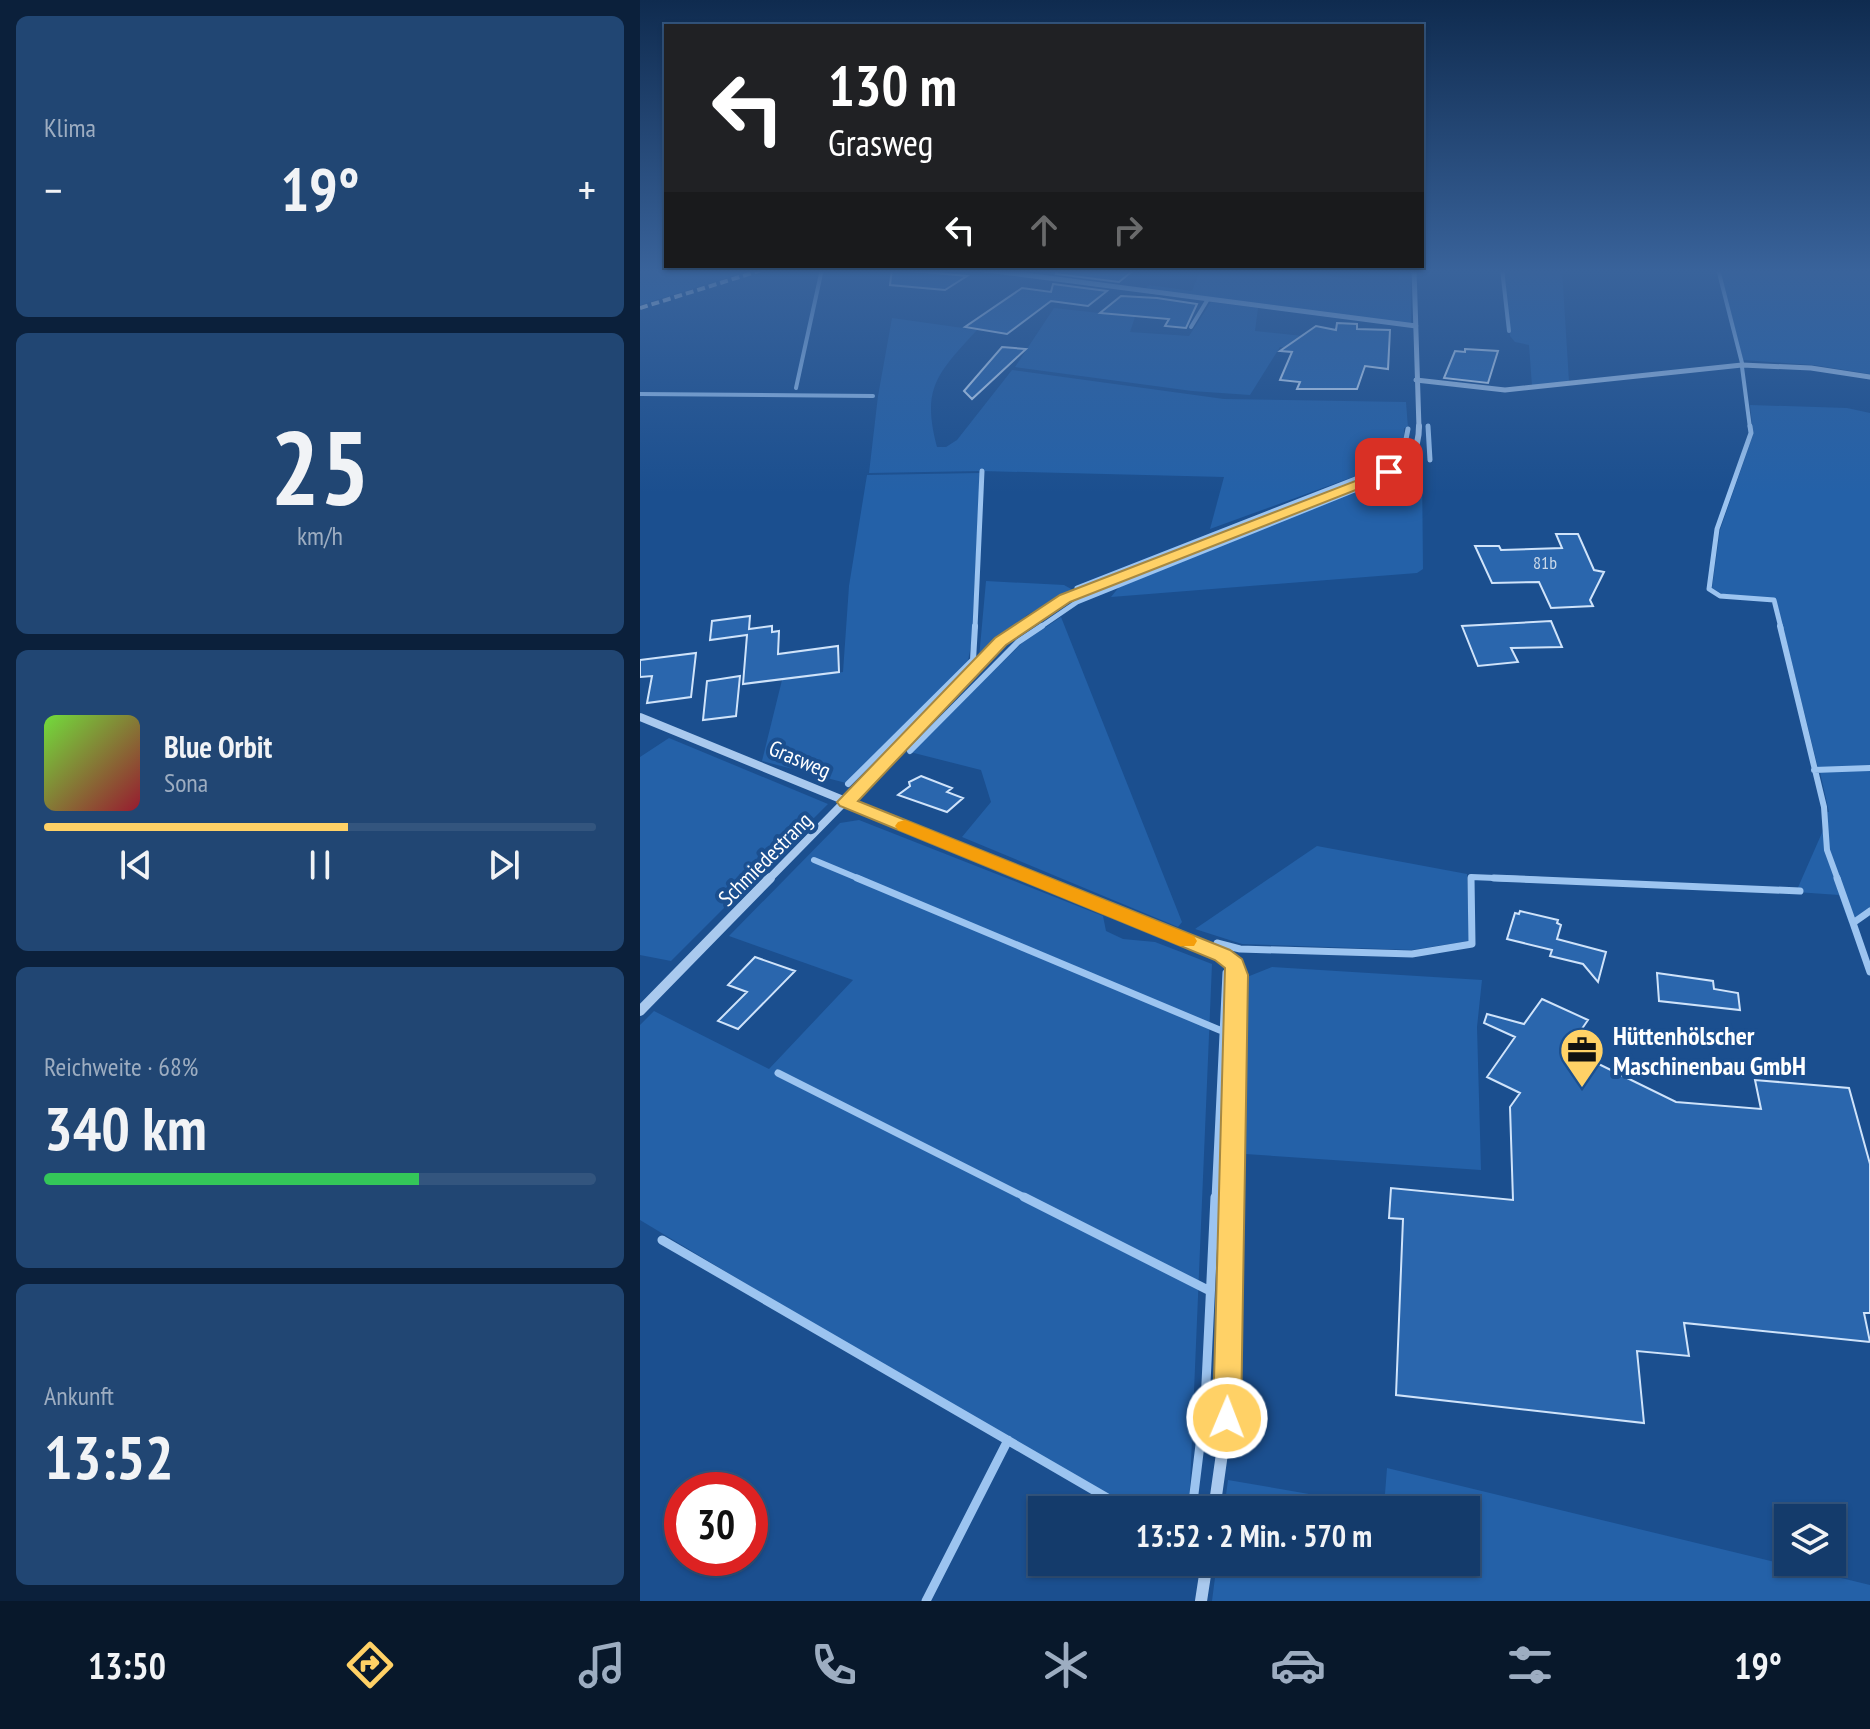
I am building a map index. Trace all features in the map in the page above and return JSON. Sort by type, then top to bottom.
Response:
[{"type":"street","name":"Schmiedestrang","points":[[640,1011],[1001,642],[1043,611],[1065,599],[1389,472],[1413,456],[1419,443],[1416,344]]},
{"type":"street","points":[[1416,380],[1505,390],[1742,365],[1811,368],[1870,377]]},
{"type":"street","name":"Grasweg","points":[[640,717],[1223,955],[1234,965],[1237,991],[1227,1418],[1216,1496]]},
{"type":"street","points":[[1201,1601],[1205,1576]]},
{"type":"shaded area","points":[[887,344],[965,344],[943,370],[932,395],[937,447],[946,447],[957,440],[1012,370],[1224,399],[1406,402],[1408,428],[1404,428],[1403,444],[1397,455],[1380,466],[1210,529],[1224,477],[982,471],[869,473]]},
{"type":"shaded area","points":[[1030,344],[1306,344],[1302,349],[1280,347],[1250,395],[1192,391],[1015,367]]},
{"type":"shaded area","points":[[1523,344],[1567,344],[1569,382],[1532,386],[1529,345]]},
{"type":"shaded area","points":[[1739,344],[1870,344],[1870,374],[1813,365],[1743,360]]},
{"type":"shaded area","points":[[1750,405],[1847,408],[1870,413],[1870,767],[1818,768],[1776,599],[1722,594],[1712,588],[1720,530],[1753,435]]},
{"type":"shaded area","points":[[1414,468],[1422,468],[1423,569],[1417,573],[1111,597],[1119,587]]},
{"type":"shaded area","points":[[980,473],[972,640],[968,661],[846,783],[762,761],[782,680],[843,672],[849,586],[867,475]]},
{"type":"shaded area","points":[[986,581],[1064,585],[1073,590],[1027,615],[979,658]]},
{"type":"shaded area","points":[[1061,617],[1182,922],[1178,927],[962,837],[991,802],[981,770],[910,752],[1022,643]]},
{"type":"shaded area","points":[[669,738],[828,804],[671,961],[640,955],[640,757]]},
{"type":"shaded area","points":[[1870,770],[1870,907],[1849,923],[1839,895],[1796,892],[1825,826],[1822,811],[1829,812],[1820,772]]},
{"type":"shaded area","points":[[859,820],[1103,916],[1106,931],[1123,939],[1155,942],[1212,964],[1190,1496],[1099,1496],[640,1220],[640,1025],[654,1011],[769,1069],[853,980],[729,936],[840,823]]},
{"type":"shaded area","points":[[1317,846],[1467,874],[1469,941],[1412,950],[1242,944],[1195,929]]},
{"type":"shaded area","points":[[1272,967],[1482,980],[1477,1027],[1481,1170],[1245,1154],[1247,977]]},
{"type":"shaded area","points":[[1387,1468],[1774,1562],[1774,1576],[1833,1576],[1870,1585],[1870,1601],[1212,1601],[1215,1576],[1480,1576],[1480,1496],[1385,1496]]},
{"type":"shaded area","points":[[1228,1480],[1320,1496],[1226,1496]]},
{"type":"building","points":[[1290,344],[1389,344],[1388,369],[1365,366],[1357,389],[1297,389],[1300,382],[1280,380],[1292,352],[1280,351]]},
{"type":"building","points":[[1002,347],[1026,349],[972,399],[964,391]]},
{"type":"building","points":[[1465,349],[1498,351],[1488,383],[1444,378],[1455,351],[1465,352]]},
{"type":"building","points":[[1556,534],[1578,534],[1594,570],[1604,572],[1590,600],[1593,606],[1551,608],[1539,582],[1492,583],[1475,546],[1499,546],[1501,550],[1562,548]]},
{"type":"building","points":[[750,616],[749,629],[772,626],[772,632],[779,631],[778,654],[838,646],[839,672],[743,684],[747,635],[710,640],[712,621]]},
{"type":"building","points":[[1551,621],[1562,647],[1511,648],[1518,662],[1478,666],[1462,626]]},
{"type":"building","points":[[696,653],[691,697],[647,703],[652,676],[640,677],[640,660]]},
{"type":"building","points":[[740,676],[736,716],[703,720],[707,681]]},
{"type":"building","points":[[921,776],[952,788],[947,792],[963,798],[947,812],[898,795],[910,786],[909,782]]},
{"type":"building","points":[[1520,911],[1558,920],[1557,923],[1561,925],[1557,939],[1606,952],[1598,982],[1583,964],[1550,956],[1552,950],[1507,939],[1515,913],[1519,914]]},
{"type":"building","points":[[755,957],[795,971],[738,1029],[718,1021],[747,992],[728,985]]},
{"type":"building","points":[[1657,973],[1713,981],[1714,989],[1738,993],[1740,1010],[1659,1001]]},
{"type":"building","points":[[1542,999],[1588,1020],[1568,1049],[1676,1102],[1761,1109],[1755,1080],[1849,1088],[1870,1164],[1870,1313],[1864,1313],[1870,1342],[1684,1323],[1689,1356],[1637,1351],[1644,1423],[1396,1395],[1403,1219],[1389,1218],[1391,1188],[1513,1200],[1510,1107],[1520,1093],[1487,1077],[1515,1037],[1484,1023],[1487,1014],[1524,1024]]},
{"type":"waterway","points":[[796,388],[806,344]]},
{"type":"waterway","points":[[1737,344],[1742,363]]},
{"type":"waterway","points":[[1742,367],[1750,428]]},
{"type":"waterway","points":[[640,394],[873,396]]},
{"type":"waterway","points":[[1428,426],[1430,460]]},
{"type":"waterway","points":[[1750,426],[1751,433],[1717,529],[1709,589],[1720,596],[1774,600],[1781,628]]},
{"type":"waterway","points":[[1077,588],[1386,467],[1403,454],[1408,429]]},
{"type":"waterway","points":[[1039,628],[1077,602],[1414,466]]},
{"type":"waterway","points":[[975,628],[982,471]]},
{"type":"waterway","points":[[848,784],[973,660],[975,626]]},
{"type":"waterway","points":[[1780,626],[1815,770]]},
{"type":"waterway","points":[[910,751],[1018,642],[1039,628]]},
{"type":"waterway","points":[[1815,770],[1870,768]]},
{"type":"waterway","points":[[1815,770],[1824,807],[1827,850],[1838,880]]},
{"type":"waterway","points":[[814,860],[862,880]]},
{"type":"waterway","points":[[857,878],[1222,1031]]},
{"type":"waterway","points":[[1217,943],[1240,949],[1412,954],[1472,944],[1471,878]]},
{"type":"waterway","points":[[1471,878],[1532,880]]},
{"type":"waterway","points":[[1494,878],[1532,880]]},
{"type":"waterway","points":[[1837,878],[1853,923]]},
{"type":"waterway","points":[[1532,880],[1800,891]]},
{"type":"waterway","points":[[1532,880],[1541,880]]},
{"type":"waterway","points":[[1853,923],[1870,911]]},
{"type":"waterway","points":[[1853,923],[1870,972]]},
{"type":"waterway","points":[[1215,1199],[1226,973]]},
{"type":"waterway","points":[[778,1073],[1028,1199]]},
{"type":"waterway","points":[[1024,1197],[1210,1291]]},
{"type":"waterway","points":[[1194,1496],[1205,1404],[1215,1197]]},
{"type":"waterway","points":[[662,1240],[1008,1440]]},
{"type":"waterway","points":[[926,1601],[1008,1440]]},
{"type":"waterway","points":[[1008,1440],[1104,1496]]},
{"type":"slow traffic","points":[[905,826],[1187,941]]},
{"type":"place","name":"Hüttenhölscher Maschinenbau GmbH","points":[[1582,1089]]},
{"type":"route","points":[[1227,1418],[1237,975],[1234,965],[1223,955],[846,802],[1001,642],[1033,618],[1065,599],[1389,472]]}]
